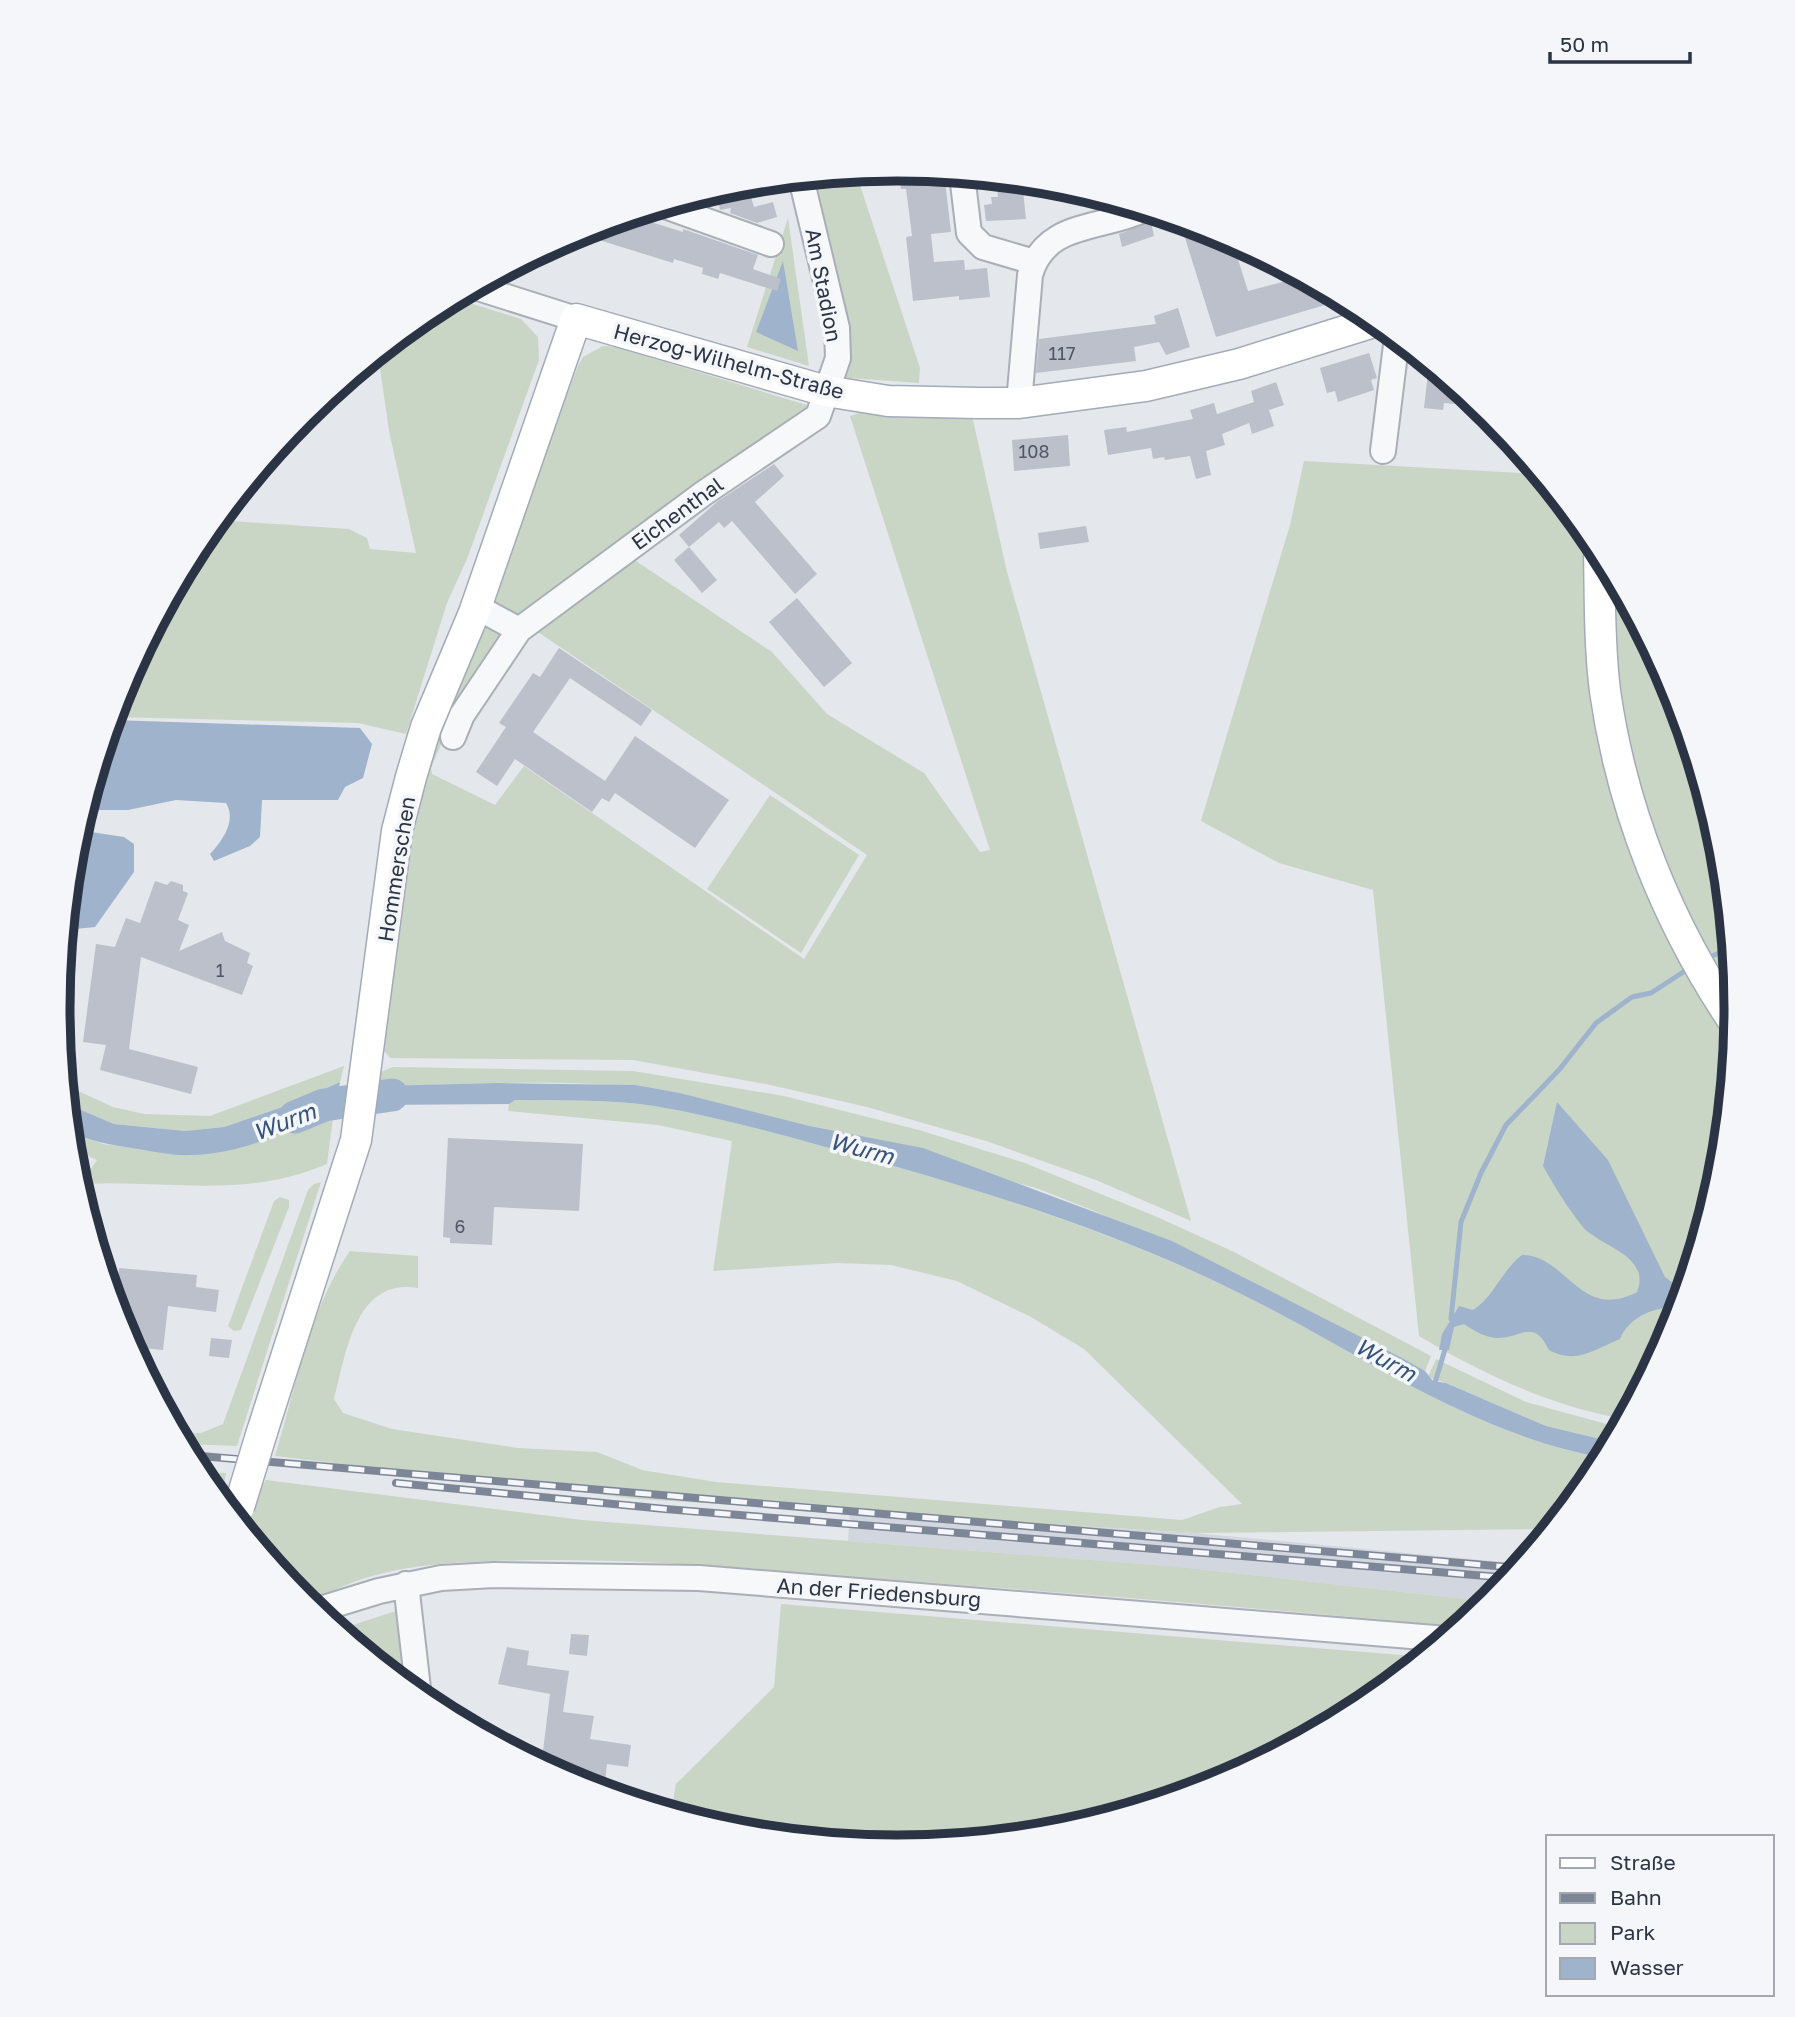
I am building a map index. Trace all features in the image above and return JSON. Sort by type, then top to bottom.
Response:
[{"type":"main road","name":"Herzog-Wilhelm-Straße","points":[[576,318],[826,391],[888,401],[1019,403],[1146,386],[1239,364],[1364,325]]},
{"type":"main road","name":"Hommerschen","points":[[238,1508],[356,1140],[397,831],[426,727],[475,606],[576,318]]},
{"type":"main road","points":[[1600,572],[1605,688],[1632,813],[1670,914],[1725,1008]]},
{"type":"street","points":[[963,184],[968,233],[983,247],[1034,262]]},
{"type":"street","name":"Am Stadion","points":[[803,187],[837,328],[838,358],[826,391]]},
{"type":"street","points":[[682,209],[771,244]]},
{"type":"street","points":[[1019,403],[1023,340],[1035,256],[1062,233],[1132,215]]},
{"type":"street","points":[[487,291],[576,318]]},
{"type":"street","points":[[1383,451],[1395,347]]},
{"type":"street","name":"Eichenthal","points":[[453,737],[462,715],[519,630],[704,493],[818,416],[826,391]]},
{"type":"street","points":[[475,606],[519,630]]},
{"type":"street","name":"An der Friedensburg","points":[[326,1607],[406,1584],[441,1578],[494,1575],[699,1578],[1434,1638]]},
{"type":"street","points":[[406,1584],[417,1682]]},
{"type":"shaded area","points":[[850,1512],[1195,1533],[1512,1563],[1476,1600],[1180,1567],[848,1541]]},
{"type":"green space","points":[[859,182],[920,368],[919,383],[836,377],[806,186]]},
{"type":"green space","points":[[788,218],[809,366],[747,347]]},
{"type":"green space","points":[[467,302],[521,319],[538,337],[539,360],[467,559],[447,603],[406,734],[358,723],[124,717],[155,643],[209,549],[229,521],[349,529],[367,538],[370,549],[416,553],[389,431],[379,364],[438,320]]},
{"type":"green space","points":[[603,346],[616,347],[813,407],[808,414],[779,426],[518,618],[507,613],[489,596],[578,366],[583,357]]},
{"type":"green space","points":[[872,409],[971,411],[1007,572],[1191,1221],[1096,1180],[986,1141],[867,1107],[766,1084],[633,1060],[390,1058],[379,1044],[397,900],[428,758],[476,633],[492,624],[505,634],[464,691],[431,768],[432,774],[495,805],[524,766],[804,959],[867,855],[535,630],[630,557],[772,652],[827,714],[924,773],[980,852],[990,850],[850,416]]},
{"type":"green space","points":[[1304,461],[1528,473],[1586,549],[1614,595],[1640,643],[1681,743],[1697,794],[1718,900],[1725,1009],[1718,1117],[1697,1223],[1681,1274],[1640,1374],[1617,1417],[1571,1406],[1519,1387],[1419,1336],[1373,890],[1279,863],[1201,821],[1290,525]]},
{"type":"green space","points":[[770,795],[859,855],[801,953],[707,889]]},
{"type":"green space","points":[[344,1066],[340,1082],[294,1103],[224,1127],[185,1131],[114,1124],[76,1108],[74,1089],[113,1107],[144,1114],[210,1116]]},
{"type":"green space","points":[[393,1067],[633,1071],[784,1096],[919,1130],[1025,1163],[1157,1217],[1232,1251],[1431,1356],[1425,1371],[1097,1212],[1036,1188],[680,1093],[568,1083],[379,1086],[381,1072]]},
{"type":"green space","points":[[514,1100],[620,1102],[685,1112],[807,1142],[1026,1207],[1111,1237],[1235,1291],[1461,1410],[1556,1447],[1594,1455],[1540,1529],[1195,1533],[639,1499],[275,1456],[314,1323],[336,1274],[350,1251],[418,1256],[418,1288],[397,1288],[380,1294],[367,1306],[357,1322],[343,1361],[334,1399],[343,1413],[392,1429],[518,1448],[597,1452],[642,1470],[716,1482],[1182,1520],[1220,1507],[1242,1504],[1084,1349],[1031,1317],[957,1281],[891,1265],[837,1263],[713,1271],[732,1141],[658,1125],[508,1111],[509,1104]]},
{"type":"green space","points":[[334,1110],[327,1164],[265,1182],[205,1186],[89,1184],[87,1174],[97,1160],[83,1154],[80,1135],[103,1144],[191,1155],[291,1130]]},
{"type":"green space","points":[[321,1182],[237,1446],[195,1444],[188,1434],[201,1433],[223,1424],[308,1190]]},
{"type":"green space","points":[[280,1197],[289,1200],[289,1207],[241,1330],[234,1331],[228,1326],[274,1201]]},
{"type":"green space","points":[[1436,1359],[1526,1402],[1612,1426],[1603,1440],[1546,1426],[1428,1377]]},
{"type":"green space","points":[[212,1473],[226,1473],[223,1488]]},
{"type":"green space","points":[[266,1480],[582,1520],[1180,1567],[1476,1600],[1449,1626],[789,1572],[577,1560],[472,1562],[417,1567],[375,1575],[315,1597],[250,1523],[253,1501]]},
{"type":"green space","points":[[781,1604],[1412,1656],[1357,1697],[1311,1725],[1214,1773],[1112,1808],[1006,1829],[952,1834],[898,1836],[789,1829],[672,1805],[676,1784],[774,1687]]},
{"type":"green space","points":[[396,1611],[400,1617],[409,1676],[394,1665],[347,1627]]},
{"type":"water","points":[[783,261],[798,351],[756,332]]},
{"type":"water","points":[[122,720],[360,728],[372,744],[363,778],[345,787],[338,800],[262,800],[260,837],[250,846],[214,861],[210,854],[229,824],[226,803],[176,800],[128,810],[94,810]]},
{"type":"water","points":[[89,832],[124,837],[134,844],[134,872],[95,927],[74,929]]},
{"type":"water","points":[[340,1082],[334,1110],[265,1140],[210,1154],[169,1154],[85,1137],[80,1135],[76,1108],[114,1124],[185,1131],[224,1127],[294,1103]]},
{"type":"water","points":[[498,1083],[635,1085],[680,1093],[809,1126],[923,1148],[1172,1241],[1402,1358],[1425,1371],[1433,1381],[1446,1383],[1546,1426],[1603,1440],[1594,1455],[1556,1447],[1508,1430],[1415,1388],[1280,1314],[1153,1254],[1069,1222],[897,1167],[746,1126],[654,1106],[620,1102],[515,1100],[509,1104],[372,1105],[379,1086]]},
{"type":"water","points":[[1557,1102],[1608,1160],[1665,1277],[1677,1286],[1668,1308],[1654,1310],[1637,1318],[1620,1339],[1577,1356],[1549,1350],[1543,1340],[1532,1332],[1496,1338],[1483,1335],[1464,1324],[1454,1327],[1449,1350],[1439,1350],[1442,1334],[1459,1306],[1473,1310],[1480,1305],[1522,1255],[1538,1258],[1551,1265],[1575,1285],[1601,1299],[1618,1299],[1637,1292],[1640,1279],[1637,1269],[1630,1260],[1582,1226],[1543,1166]]},
{"type":"building","points":[[900,181],[945,183],[951,232],[931,234],[934,262],[964,260],[965,270],[987,268],[990,297],[959,300],[959,296],[913,301],[906,237],[912,236],[906,189],[901,189]]},
{"type":"building","points":[[997,187],[1023,191],[1026,219],[986,221],[984,205],[992,204],[991,197],[998,197]]},
{"type":"building","points":[[750,195],[754,207],[773,202],[777,217],[757,223],[730,213],[731,208],[720,210],[718,201]]},
{"type":"building","points":[[646,220],[683,232],[683,229],[758,255],[753,269],[781,279],[777,291],[720,273],[718,279],[702,274],[703,268],[674,259],[673,263],[599,240],[600,237]]},
{"type":"building","points":[[1151,222],[1154,236],[1122,247],[1119,234]]},
{"type":"building","points":[[1192,236],[1236,254],[1248,291],[1289,280],[1323,299],[1325,305],[1216,337],[1185,238]]},
{"type":"building","points":[[1178,308],[1190,347],[1166,355],[1159,342],[1134,347],[1136,361],[1036,373],[1039,339],[1156,324],[1154,316]]},
{"type":"building","points":[[1369,353],[1377,378],[1371,380],[1374,390],[1338,402],[1335,391],[1327,393],[1320,368]]},
{"type":"building","points":[[1428,374],[1463,405],[1444,403],[1443,410],[1424,408]]},
{"type":"building","points":[[1276,382],[1284,405],[1269,410],[1274,426],[1252,434],[1249,423],[1222,434],[1225,445],[1206,451],[1211,475],[1196,479],[1190,456],[1153,459],[1151,448],[1108,455],[1104,430],[1126,427],[1127,432],[1193,419],[1190,410],[1214,403],[1217,414],[1254,402],[1251,391]]},
{"type":"building","points":[[1068,435],[1070,466],[1014,471],[1012,440]]},
{"type":"building","points":[[774,464],[784,476],[755,502],[817,574],[795,594],[732,521],[724,528],[719,522],[689,547],[679,535],[718,501]]},
{"type":"building","points":[[1086,526],[1089,542],[1040,549],[1038,533]]},
{"type":"building","points":[[689,547],[717,580],[702,593],[674,560]]},
{"type":"building","points":[[797,598],[852,663],[824,687],[769,622]]},
{"type":"building","points":[[559,648],[652,710],[641,726],[570,678],[533,732],[605,781],[635,736],[729,800],[695,848],[615,793],[609,802],[602,798],[592,812],[515,759],[497,786],[476,772],[506,727],[499,723],[533,673],[540,677]]},
{"type":"building","points":[[155,881],[167,885],[171,881],[183,885],[183,891],[188,893],[178,920],[189,925],[179,951],[222,932],[225,941],[250,953],[247,963],[253,966],[242,995],[141,957],[129,1049],[198,1067],[191,1094],[100,1070],[106,1045],[83,1042],[96,944],[115,947],[126,918],[140,923]]},
{"type":"building","points":[[448,1138],[583,1144],[579,1211],[494,1207],[492,1245],[450,1243],[450,1238],[443,1237]]},
{"type":"building","points":[[119,1268],[197,1275],[196,1287],[219,1290],[216,1312],[168,1306],[163,1350],[143,1348],[118,1284]]},
{"type":"building","points":[[211,1338],[232,1340],[229,1358],[209,1356]]},
{"type":"building","points":[[571,1634],[589,1635],[587,1656],[569,1654]]},
{"type":"building","points":[[507,1647],[529,1651],[527,1665],[569,1671],[563,1712],[594,1716],[590,1739],[631,1745],[628,1767],[607,1764],[605,1782],[542,1756],[550,1694],[498,1684]]},
{"type":"waterway","points":[[1705,959],[1723,951]]},
{"type":"waterway","points":[[1451,1319],[1461,1222],[1481,1173],[1506,1125],[1559,1070],[1596,1023],[1632,997],[1651,993],[1691,967]]},
{"type":"waterway","name":"Wurm","points":[[295,1117],[324,1105],[392,1095]]},
{"type":"waterway","points":[[1434,1386],[1446,1346]]},
{"type":"railway","points":[[202,1456],[1508,1567]]},
{"type":"railway","points":[[396,1483],[665,1509],[1499,1577]]}]
